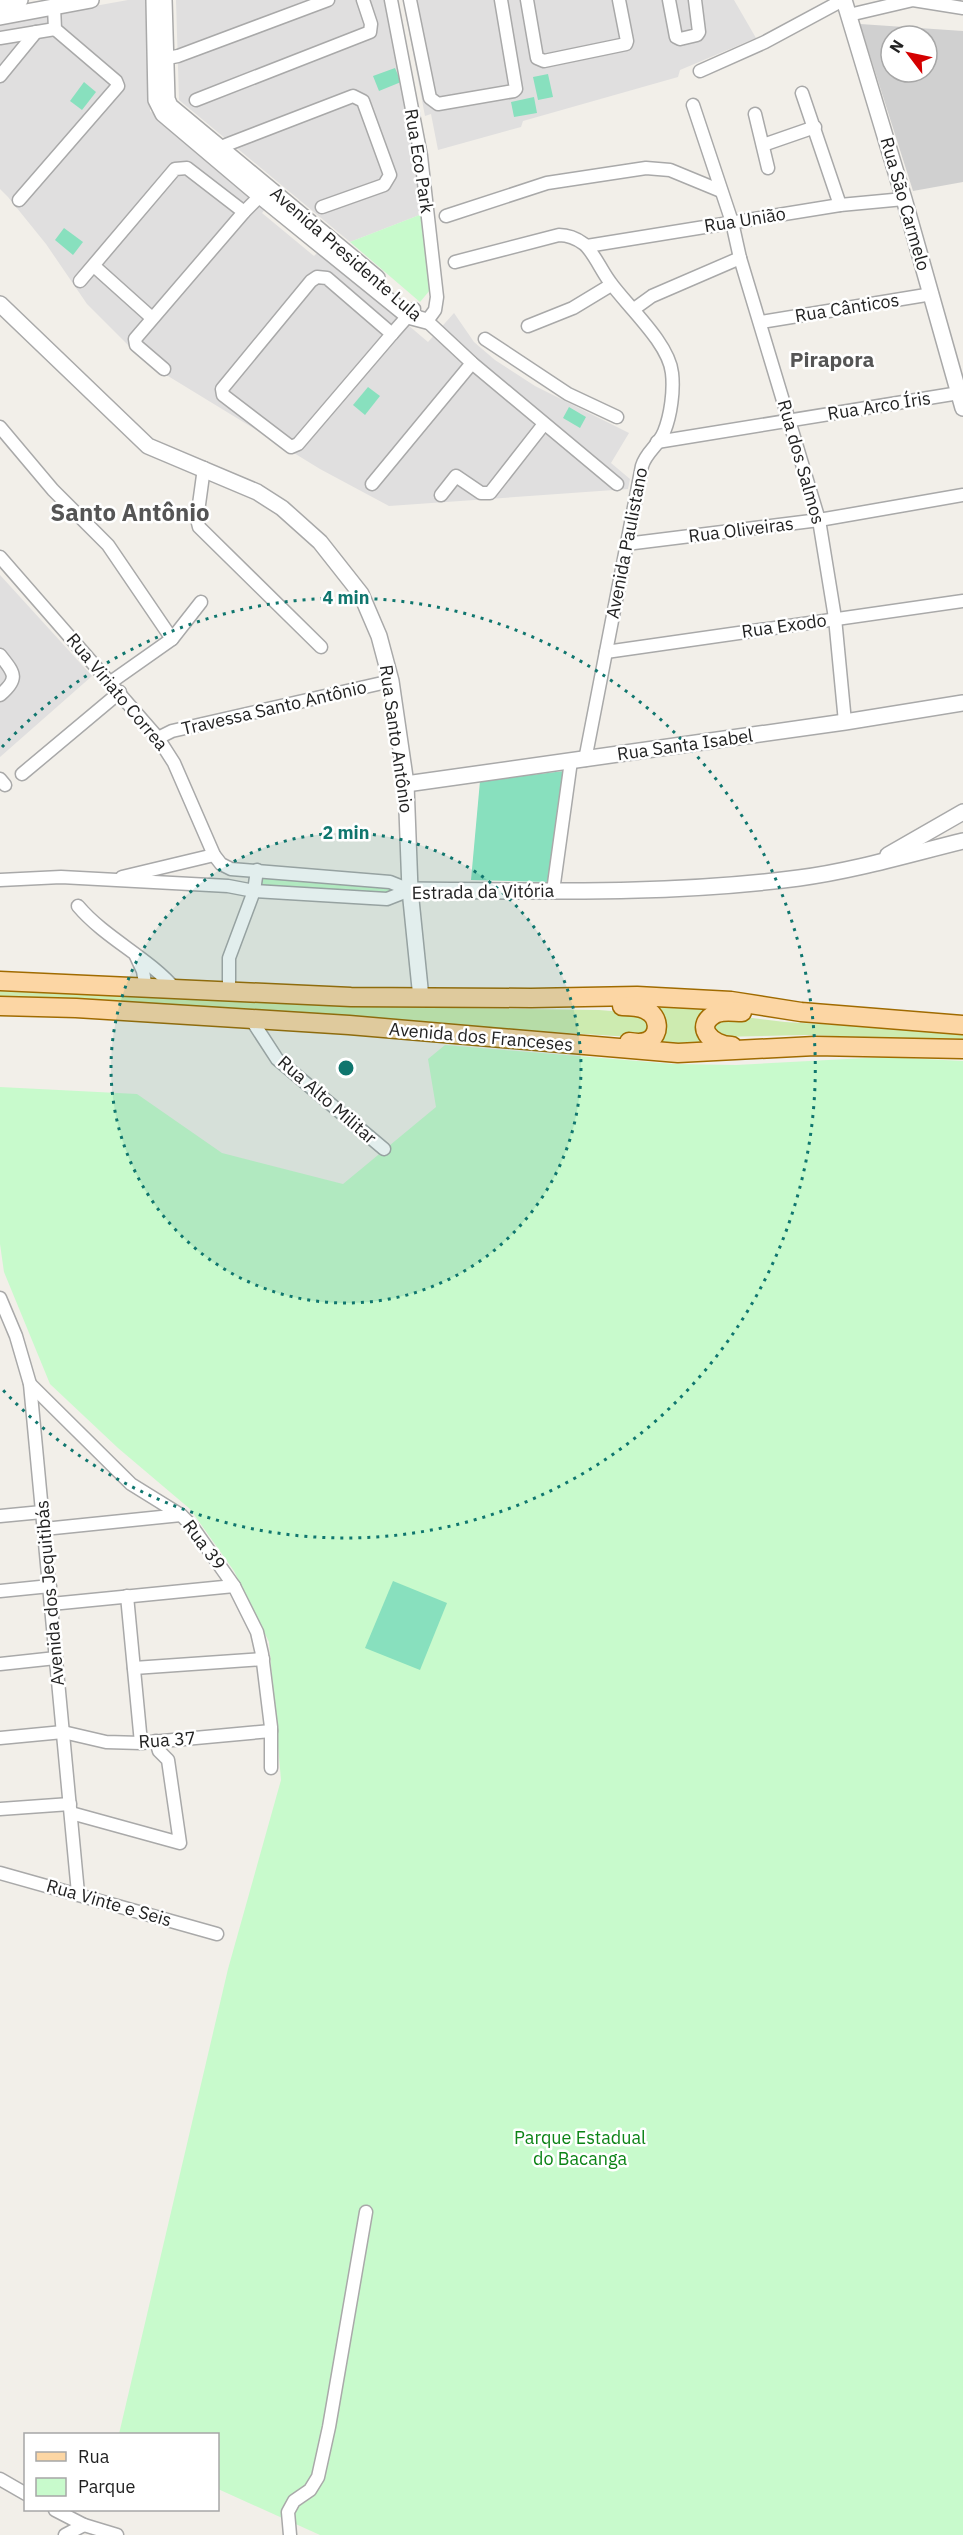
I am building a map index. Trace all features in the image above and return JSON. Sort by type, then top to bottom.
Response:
[{"type":"main road","name":"Avenida dos Franceses","points":[[0,981],[229,993],[421,998],[637,996],[731,1001],[801,1012],[963,1025]]},
{"type":"main road","points":[[520,1039],[641,1043],[654,1036],[657,1028],[654,1016],[642,1008],[531,998]]},
{"type":"main road","name":"Avenida dos Franceses","points":[[0,1006],[76,1008],[251,1019],[678,1053],[815,1046],[963,1049]]},
{"type":"main road","points":[[801,1012],[723,1011],[711,1018],[706,1030],[712,1041],[724,1046],[815,1046]]},
{"type":"street","points":[[0,3],[20,0]]},
{"type":"street","points":[[0,17],[91,0]]},
{"type":"street","name":"Avenida Presidente Lula","points":[[154,0],[161,60]]},
{"type":"street","name":"Avenida Presidente Lula","points":[[164,0],[158,107],[217,152],[411,313],[427,321]]},
{"type":"street","points":[[161,60],[328,0]]},
{"type":"street","points":[[196,100],[370,32],[372,24],[363,0]]},
{"type":"street","name":"Rua Eco Park","points":[[391,0],[421,156],[437,297],[435,310],[427,321]]},
{"type":"street","points":[[410,0],[430,98],[438,104],[516,89],[501,0]]},
{"type":"street","points":[[527,0],[537,57],[544,61],[626,44],[619,0]]},
{"type":"street","points":[[669,0],[676,37],[680,39],[697,35],[699,32],[695,0]]},
{"type":"street","points":[[700,71],[845,5],[913,0],[963,8]]},
{"type":"street","name":"Rua São Carmelo","points":[[845,5],[932,294],[961,401]]},
{"type":"street","points":[[20,200],[118,86],[116,81],[55,29],[54,7]]},
{"type":"street","points":[[0,38],[55,29]]},
{"type":"street","points":[[0,76],[36,32]]},
{"type":"street","points":[[802,93],[840,205]]},
{"type":"street","points":[[217,152],[353,96],[358,97],[363,101],[390,175],[384,185],[322,207]]},
{"type":"street","name":"Rua dos Salmos","points":[[693,105],[732,222],[740,258],[819,520],[835,618],[845,722]]},
{"type":"street","points":[[755,114],[768,168]]},
{"type":"street","points":[[763,145],[815,127]]},
{"type":"street","points":[[80,281],[179,167],[187,168],[244,212]]},
{"type":"street","points":[[446,216],[547,183],[646,168],[670,170],[721,190]]},
{"type":"street","points":[[164,369],[135,342],[152,318],[264,192]]},
{"type":"street","name":"Rua União","points":[[587,246],[840,205],[904,199]]},
{"type":"street","points":[[455,262],[559,235],[570,236],[587,246]]},
{"type":"street","name":"Avenida Paulistano","points":[[553,891],[578,760],[606,652],[644,458],[664,433],[670,409],[672,374],[666,354],[634,309],[611,285],[587,246]]},
{"type":"street","points":[[634,309],[652,296],[740,258]]},
{"type":"street","points":[[93,266],[152,318]]},
{"type":"street","points":[[392,334],[327,278],[317,278],[311,281],[223,386],[222,392],[286,445],[295,447],[411,313]]},
{"type":"street","points":[[528,326],[573,308],[611,285]]},
{"type":"street","name":"Rua Cânticos","points":[[761,322],[932,294]]},
{"type":"street","name":"Rua Santo Antônio","points":[[0,304],[148,446],[204,468],[270,499],[320,542],[361,594],[379,636],[391,681],[406,784],[410,890],[421,998]]},
{"type":"street","points":[[427,321],[472,363],[617,484]]},
{"type":"street","points":[[485,339],[568,394],[617,417]]},
{"type":"street","points":[[372,484],[472,363]]},
{"type":"street","name":"Rua Arco Íris","points":[[657,442],[789,419],[961,401]]},
{"type":"street","points":[[441,495],[456,476],[481,493],[490,493],[544,424]]},
{"type":"street","points":[[0,427],[53,490],[108,545],[172,639]]},
{"type":"street","points":[[204,468],[199,527],[321,647]]},
{"type":"street","name":"Rua Oliveiras","points":[[626,544],[819,520],[963,495]]},
{"type":"street","name":"Rua Viriato Correa","points":[[0,557],[158,738],[174,763],[214,855]]},
{"type":"street","name":"Rua Exodo","points":[[606,652],[963,601]]},
{"type":"street","points":[[111,682],[172,639],[201,602]]},
{"type":"street","points":[[0,655],[14,676],[13,682],[0,695]]},
{"type":"street","name":"Travessa Santo Antônio","points":[[158,738],[172,731],[391,681]]},
{"type":"street","points":[[22,774],[120,692]]},
{"type":"street","name":"Rua Santa Isabel","points":[[406,784],[845,722],[963,703]]},
{"type":"street","points":[[878,861],[963,812]]},
{"type":"street","name":"Estrada da Vitória","points":[[0,880],[61,877],[228,886],[254,891],[387,899],[410,890],[694,889],[802,878],[963,841]]},
{"type":"street","points":[[109,880],[214,855],[226,867],[390,882],[410,890]]},
{"type":"street","points":[[229,993],[229,958],[254,891],[257,870]]},
{"type":"street","points":[[78,906],[93,922],[160,974],[176,990]]},
{"type":"street","points":[[135,955],[143,971],[146,989]]},
{"type":"street","name":"Rua Alto Militar","points":[[251,1019],[277,1059],[384,1149]]},
{"type":"street","name":"Avenida dos Jequitibás","points":[[0,1298],[16,1336],[30,1384],[78,1893]]},
{"type":"street","name":"Rua 39","points":[[30,1384],[131,1484],[181,1515],[234,1586],[257,1632],[263,1659],[271,1731],[271,1768]]},
{"type":"street","points":[[0,1516],[42,1512]]},
{"type":"street","points":[[44,1529],[181,1515]]},
{"type":"street","points":[[0,1591],[50,1586]]},
{"type":"street","points":[[51,1604],[234,1586]]},
{"type":"street","points":[[128,1596],[141,1743]]},
{"type":"street","points":[[0,1664],[56,1658]]},
{"type":"street","points":[[134,1668],[263,1659]]},
{"type":"street","name":"Rua 37","points":[[0,1738],[63,1732],[106,1742],[141,1743],[271,1731]]},
{"type":"street","points":[[0,1809],[70,1808],[180,1843],[168,1760],[159,1751],[156,1742]]},
{"type":"street","name":"Rua Vinte e Seis","points":[[0,1873],[78,1893],[217,1934]]},
{"type":"street","points":[[290,2535],[288,2512],[294,2501],[310,2490],[318,2476],[329,2427],[366,2212]]},
{"type":"street","points":[[0,2479],[24,2493]]},
{"type":"street","points":[[57,2511],[87,2529],[117,2535]]},
{"type":"street","points":[[64,2535],[87,2529]]},
{"type":"shaded area","points":[[128,0],[148,2],[150,111],[266,208],[262,213],[314,256],[320,250],[428,342],[454,313],[474,342],[495,360],[535,386],[629,433],[611,463],[630,479],[628,489],[389,506],[320,469],[139,356],[87,304],[46,244],[0,189],[0,23]]},
{"type":"shaded area","points":[[176,0],[387,0],[417,161],[422,214],[350,242],[179,100]]},
{"type":"shaded area","points":[[403,0],[734,0],[756,38],[680,70],[678,77],[523,121],[521,127],[438,150],[431,114],[425,116]]},
{"type":"shaded area","points":[[860,24],[879,25],[879,84]]},
{"type":"shaded area","points":[[939,29],[963,31],[963,182],[913,191],[879,84],[939,84]]},
{"type":"shaded area","points":[[0,575],[92,676],[0,757]]},
{"type":"green space","points":[[395,68],[401,82],[379,91],[373,76]]},
{"type":"green space","points":[[548,74],[553,97],[538,100],[533,77]]},
{"type":"green space","points":[[84,82],[96,92],[82,110],[70,101]]},
{"type":"green space","points":[[534,97],[537,113],[514,117],[511,102]]},
{"type":"green space","points":[[422,214],[430,290],[420,302],[350,242]]},
{"type":"green space","points":[[64,228],[83,242],[73,255],[55,240]]},
{"type":"green space","points":[[368,387],[380,396],[365,415],[353,405]]},
{"type":"green space","points":[[569,407],[586,417],[580,428],[563,418]]},
{"type":"green space","points":[[564,771],[549,882],[471,880],[480,781]]},
{"type":"green space","points":[[262,876],[398,886],[398,894],[262,885]]},
{"type":"green space","points":[[0,990],[331,1006],[599,1010],[636,1013],[647,1018],[650,1032],[631,1037],[0,997]]},
{"type":"green space","points":[[650,1003],[717,1005],[710,1048],[658,1046],[665,1032],[666,1022],[661,1013]]},
{"type":"green space","points":[[729,1015],[785,1022],[963,1032],[963,1041],[807,1035],[718,1037],[713,1028],[714,1024]]},
{"type":"green space","name":"Parque Estadual do Bacanga","points":[[445,1045],[674,1064],[736,1065],[885,1057],[963,1061],[963,2535],[320,2535],[219,2489],[219,2433],[119,2433],[228,1969],[281,1780],[269,1642],[234,1571],[190,1509],[118,1448],[50,1384],[4,1272],[0,1244],[0,1087],[137,1094],[222,1153],[343,1184],[436,1107],[428,1059]]},
{"type":"green space","points":[[393,1581],[447,1603],[420,1670],[365,1648]]},
{"type":"district","name":"Pirapora","points":[[832,360]]},
{"type":"district","name":"Santo Antônio","points":[[130,513]]}]
